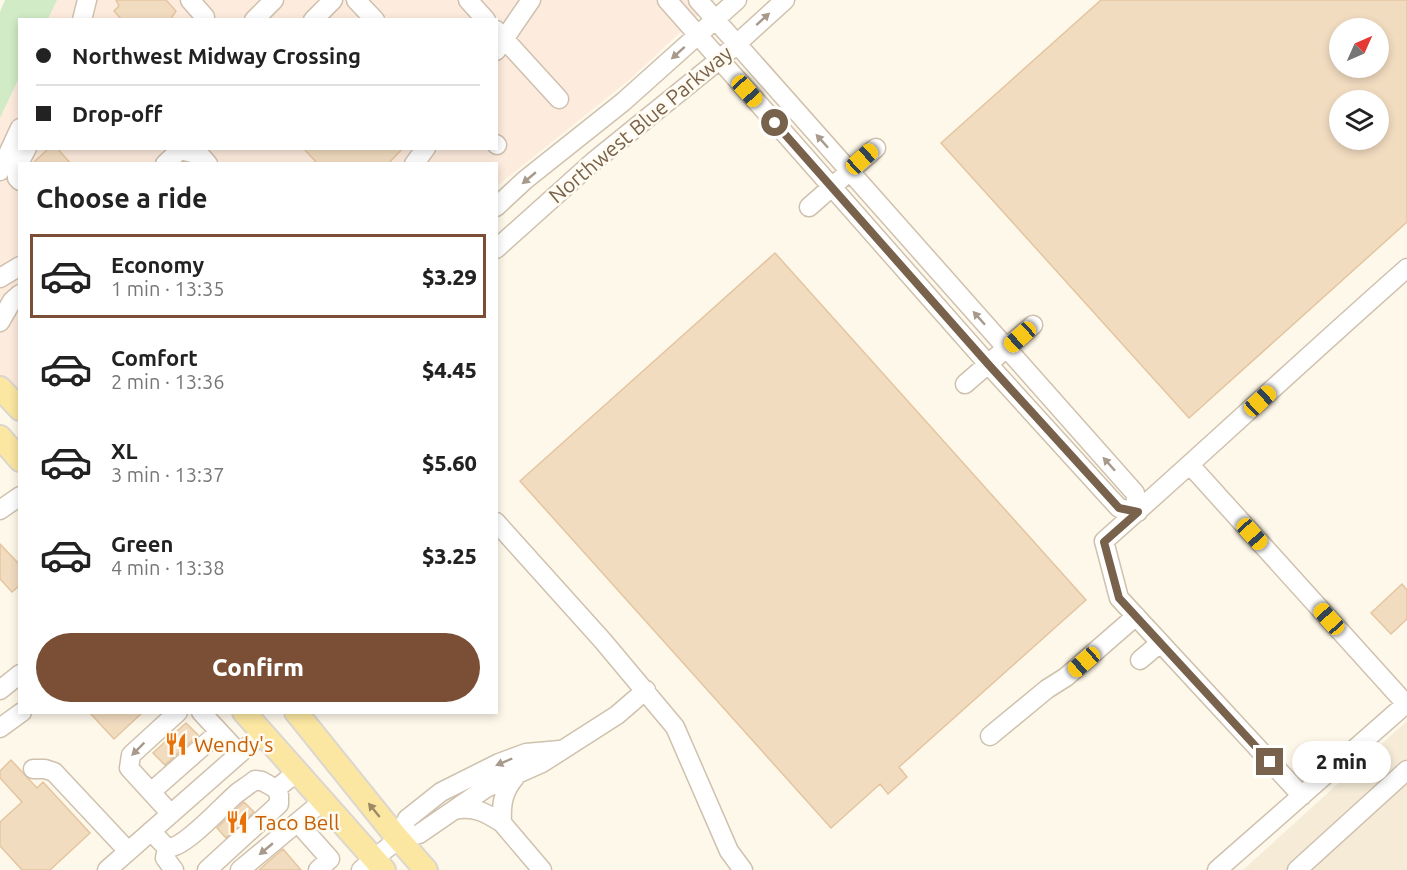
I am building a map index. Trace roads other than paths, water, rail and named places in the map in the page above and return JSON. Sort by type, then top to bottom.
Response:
[{"type":"main road","points":[[0,388],[18,407]]},
{"type":"main road","points":[[0,437],[18,458]]},
{"type":"main road","points":[[246,714],[324,801],[373,866]]},
{"type":"main road","points":[[298,714],[398,840],[426,870]]},
{"type":"street","points":[[82,18],[87,0]]},
{"type":"street","points":[[190,0],[206,17]]},
{"type":"street","points":[[256,18],[274,0]]},
{"type":"street","points":[[315,18],[333,0]]},
{"type":"street","points":[[356,0],[373,18]]},
{"type":"street","points":[[468,0],[484,18]]},
{"type":"street","points":[[531,0],[499,40],[559,99]]},
{"type":"street","points":[[667,0],[988,364],[1119,508],[1138,512]]},
{"type":"street","points":[[698,0],[1136,493],[1138,512]]},
{"type":"street","name":"Northwest Blue Parkway","points":[[498,205],[534,173],[623,102],[738,0]]},
{"type":"street","name":"Northwest Blue Parkway","points":[[498,247],[593,162],[719,60],[785,0]]},
{"type":"street","points":[[0,171],[18,132]]},
{"type":"street","points":[[809,207],[876,148]]},
{"type":"street","points":[[168,162],[182,153],[200,155],[206,162]]},
{"type":"street","points":[[0,278],[18,267]]},
{"type":"street","points":[[1302,796],[1119,598],[1104,542],[1191,466],[1407,268]]},
{"type":"street","points":[[0,322],[12,301],[18,296]]},
{"type":"street","points":[[965,384],[1033,325]]},
{"type":"street","points":[[1191,466],[1406,704],[1217,870]]},
{"type":"street","points":[[1,509],[18,497]]},
{"type":"street","points":[[498,524],[646,690],[675,727],[729,851],[743,870]]},
{"type":"street","points":[[990,736],[1039,695],[1066,677],[1136,616]]},
{"type":"street","points":[[1140,660],[1160,643]]},
{"type":"street","points":[[0,690],[18,676]]},
{"type":"street","points":[[398,840],[419,834],[486,788],[542,763],[616,715],[646,690]]},
{"type":"street","points":[[0,728],[19,714]]},
{"type":"street","points":[[171,814],[129,768],[131,755],[176,714]]},
{"type":"street","points":[[203,714],[239,753]]},
{"type":"street","points":[[151,792],[219,732]]},
{"type":"street","points":[[107,870],[263,733]]},
{"type":"street","points":[[373,866],[398,840],[406,819],[441,792],[526,753],[561,750]]},
{"type":"street","points":[[33,769],[54,772],[128,851]]},
{"type":"street","points":[[276,789],[297,772]]},
{"type":"street","points":[[502,823],[503,794],[518,774]]},
{"type":"street","points":[[167,848],[172,848],[185,840],[238,792],[255,780],[276,789],[279,804],[207,870]]},
{"type":"street","points":[[1297,870],[1404,780]]},
{"type":"street","points":[[240,870],[324,801]]},
{"type":"street","points":[[452,810],[467,808],[483,811],[502,823],[542,870]]},
{"type":"street","points":[[298,823],[324,865]]},
{"type":"street","points":[[152,831],[167,848]]},
{"type":"street","points":[[167,848],[165,858],[174,870]]},
{"type":"place","name":"Wendy's","points":[[176,744]]},
{"type":"place","name":"Taco Bell","points":[[237,822]]}]
